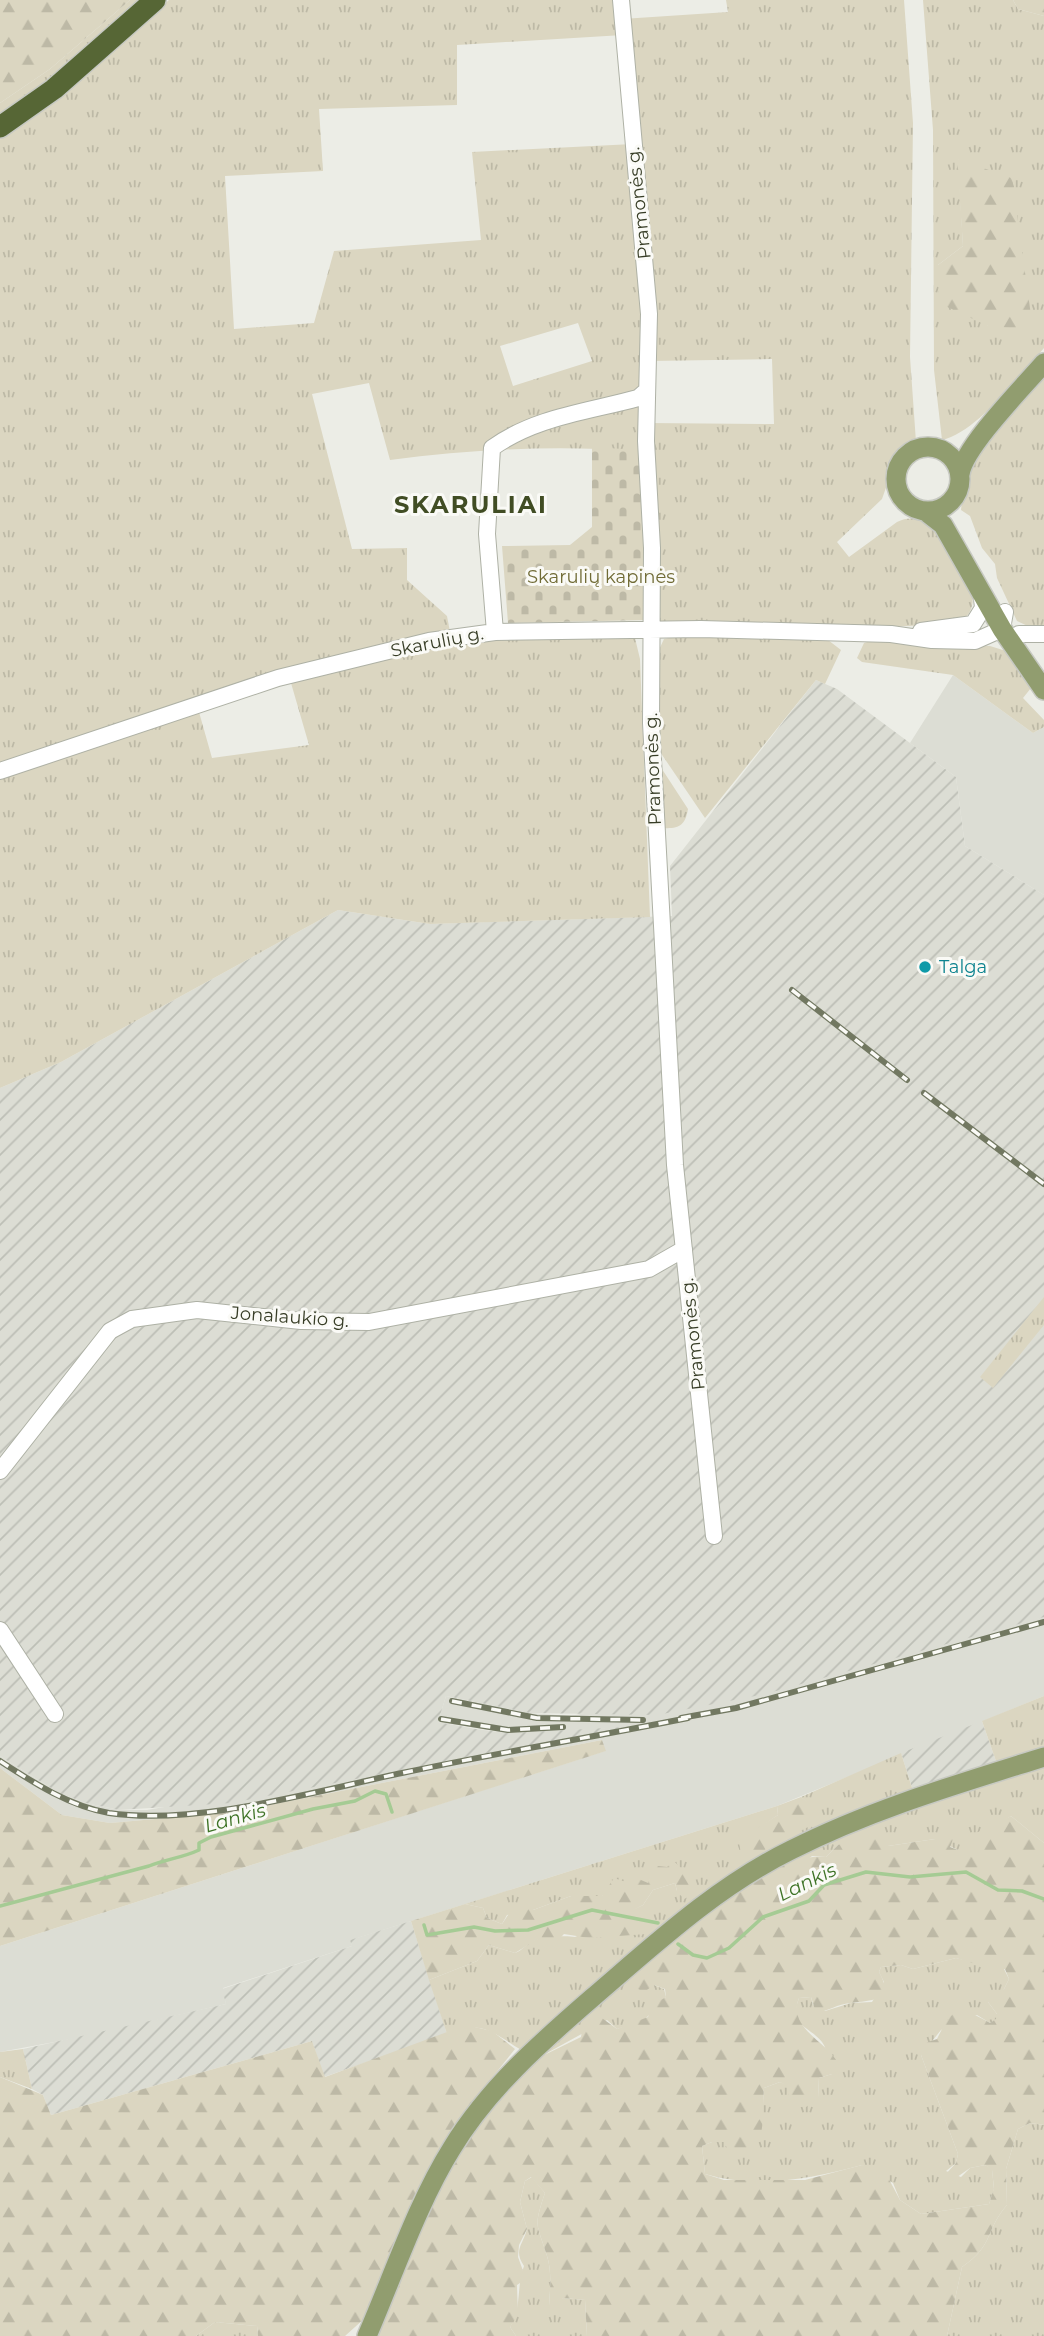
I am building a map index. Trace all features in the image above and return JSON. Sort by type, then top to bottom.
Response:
[{"type":"highway","points":[[0,127],[54,89],[155,0]]},
{"type":"main road","points":[[925,511],[941,509],[954,499],[960,487],[960,474],[967,454],[1044,363]]},
{"type":"main road","points":[[1005,406],[957,444],[919,448],[911,452],[904,458],[896,474],[903,499],[943,525],[982,598],[1009,625],[1044,672]]},
{"type":"main road","points":[[937,448],[953,458],[960,474]]},
{"type":"main road","points":[[954,499],[955,519],[1044,690]]},
{"type":"main road","points":[[367,2336],[435,2180],[470,2120],[521,2062],[679,1923],[756,1870],[851,1822],[1044,1757]]},
{"type":"street","name":"Pramonės g.","points":[[621,0],[649,314],[650,370],[646,391],[653,628],[651,700],[675,1164],[714,1536]]},
{"type":"street","points":[[495,632],[487,534],[492,448],[515,432],[545,420],[638,398],[646,391]]},
{"type":"street","name":"Skarulių g.","points":[[891,635],[972,624],[983,608],[982,598]]},
{"type":"street","points":[[1009,625],[1044,634]]},
{"type":"street","name":"Skarulių g.","points":[[0,771],[278,678],[429,641],[495,632],[653,628],[891,635],[975,641],[1009,625]]},
{"type":"street","name":"Jonalaukio g.","points":[[0,1471],[110,1331],[132,1320],[197,1310],[301,1321],[369,1322],[649,1269],[684,1249]]},
{"type":"street","points":[[0,1630],[55,1714]]},
{"type":"shaded area","points":[[953,675],[1033,733],[1044,727],[1044,895],[965,846],[956,777],[910,743]]},
{"type":"shaded area","points":[[816,680],[837,689],[956,777],[965,846],[1044,895],[1044,1617],[765,1694],[657,1715],[529,1713],[446,1696],[438,1722],[476,1729],[507,1733],[626,1727],[231,1803],[119,1810],[86,1803],[59,1793],[0,1756],[0,1088],[61,1062],[338,910],[430,924],[672,916],[670,866]]},
{"type":"shaded area","points":[[1044,1617],[1044,1696],[777,1806],[351,1940],[352,1946],[223,1988],[226,2004],[87,2036],[0,2052],[0,1946],[605,1751],[602,1740],[233,1812],[110,1823],[62,1815],[0,1768],[0,1756],[59,1793],[86,1803],[119,1810],[147,1810],[618,1728],[507,1733],[438,1722],[446,1696],[529,1713],[571,1716]]},
{"type":"shaded area","points":[[982,1721],[997,1764],[913,1791],[901,1753]]},
{"type":"shaded area","points":[[411,1921],[447,2034],[324,2077],[312,2041],[51,2115],[43,2095],[32,2089],[23,2049],[226,2004],[222,1989],[352,1946],[350,1940]]},
{"type":"green space","points":[[0,0],[130,0],[50,69],[0,103]]},
{"type":"green space","points":[[130,0],[141,0],[75,59],[0,115],[0,103],[50,69]]},
{"type":"green space","points":[[169,0],[621,0],[622,19],[728,12],[726,0],[904,0],[913,123],[910,357],[916,442],[897,456],[882,499],[837,542],[849,557],[897,522],[911,518],[923,521],[952,553],[972,592],[970,612],[961,620],[948,623],[877,627],[669,624],[647,620],[639,451],[514,449],[390,460],[369,383],[312,394],[352,549],[407,548],[407,580],[447,616],[450,632],[0,771],[0,139],[63,96]],"holes":[[[623,35],[633,144],[472,152],[481,240],[334,251],[314,323],[234,329],[225,176],[323,171],[319,109],[457,105],[457,45]],[[578,323],[592,361],[513,386],[500,346]],[[772,359],[774,424],[647,423],[650,361]]]},
{"type":"green space","points":[[923,0],[1013,0],[1018,9],[1044,16],[1044,348],[983,415],[955,435],[942,440],[934,370],[933,130]],"holes":[[[958,159],[988,326],[938,265],[963,246]]]},
{"type":"green space","points":[[1013,0],[1044,0],[1044,16],[1018,9]]},
{"type":"green space","points":[[957,159],[1012,178],[1033,330],[988,326],[939,303],[938,265],[963,246]]},
{"type":"green space","points":[[1044,377],[1044,627],[1032,628],[1017,621],[997,578],[995,564],[982,548],[970,516],[961,510],[964,489],[971,471],[990,437]]},
{"type":"green space","name":"Skarulių kapinės","points":[[592,447],[640,450],[647,620],[508,623],[502,546],[570,545],[592,527]]},
{"type":"green space","points":[[627,635],[635,638],[640,659],[650,917],[430,924],[338,910],[61,1062],[0,1088],[0,778],[199,712],[212,758],[309,745],[291,683],[410,652],[495,636]]},
{"type":"green space","points":[[684,635],[828,640],[841,650],[825,684],[816,680],[705,818],[656,746],[657,654],[664,639]]},
{"type":"green space","points":[[870,641],[990,646],[1006,651],[1031,688],[1023,698],[1044,720],[1044,727],[1033,733],[953,675],[862,662],[857,658],[864,643]]},
{"type":"green space","points":[[660,766],[688,809],[683,823],[673,828],[662,828]]},
{"type":"green space","points":[[1044,1297],[1044,1325],[993,1388],[980,1377]]},
{"type":"green space","points":[[1044,1696],[1044,1843],[1011,1816],[958,1850],[935,1839],[888,1846],[838,1845],[826,1857],[812,1856],[654,1985],[664,1989],[666,1997],[639,2022],[617,2029],[607,2020],[538,2058],[484,2029],[461,2029],[447,2034],[429,1980],[477,1961],[489,1945],[515,1953],[535,1940],[575,1937],[643,1905],[653,1890],[675,1883],[677,1891],[683,1874],[667,1867],[652,1874],[648,1884],[626,1883],[602,1896],[571,1896],[533,1910],[507,1915],[502,1924],[487,1918],[483,1908],[465,1904],[777,1806],[778,1815],[739,1842],[809,1804],[801,1797],[901,1753],[913,1791],[997,1764],[982,1721]]},
{"type":"green space","points":[[602,1740],[606,1751],[0,1946],[0,1768],[62,1815],[110,1823],[233,1812]]},
{"type":"green space","points":[[801,1797],[816,1808],[817,1815],[808,1827],[749,1858],[741,1854],[741,1838],[778,1815],[777,1806]]},
{"type":"green space","points":[[1011,1816],[1044,1843],[1044,2125],[1030,2123],[1018,2129],[1006,2169],[1007,2205],[995,2222],[985,2245],[962,2267],[947,2336],[587,2336],[585,2300],[563,2298],[554,2310],[549,2306],[550,2268],[538,2225],[545,2193],[531,2177],[525,2181],[520,2202],[527,2229],[519,2245],[518,2257],[526,2279],[517,2285],[518,2315],[510,2327],[516,2336],[374,2336],[446,2176],[482,2121],[538,2058],[581,2037],[583,2023],[595,2013],[617,2029],[648,2017],[652,2005],[666,1997],[665,1989],[654,1985],[644,1992],[634,1987],[631,1976],[696,1919],[747,1882],[774,1868],[800,1859],[826,1857],[838,1845],[868,1835],[888,1846],[935,1839],[950,1825],[957,1829],[950,1847],[958,1850],[968,1837]],"holes":[[[956,1958],[995,1970],[1005,1969],[1009,1979],[1004,1989],[989,1993],[988,2002],[997,2014],[996,2019],[990,2023],[970,2013],[957,2012],[947,2021],[937,2039],[922,2044],[921,2055],[958,2154],[956,2163],[944,2176],[950,2182],[970,2168],[985,2165],[992,2170],[994,2188],[989,2204],[921,2214],[900,2200],[884,2170],[862,2165],[805,2180],[724,2180],[705,2174],[702,2146],[712,2142],[724,2142],[730,2154],[743,2155],[751,2152],[757,2145],[763,2123],[764,2088],[780,2082],[787,2086],[789,2099],[805,2108],[818,2097],[819,2078],[832,2074],[839,2065],[803,2026],[797,2009],[799,1998],[811,1997],[816,2013],[878,1998],[884,1989],[879,1972],[881,1967],[901,1965],[913,1969]]]},
{"type":"green space","points":[[674,1861],[693,1881],[692,1895],[684,1899],[677,1891],[675,1883],[653,1890],[643,1905],[628,1913],[648,1922],[647,1934],[589,1938],[564,1934],[559,1939],[536,1940],[515,1953],[489,1945],[477,1961],[429,1980],[411,1921],[465,1904],[483,1908],[487,1918],[502,1924],[514,1906],[533,1910],[571,1896],[602,1896],[614,1878],[626,1882],[634,1877],[648,1883],[653,1869],[658,1866],[667,1867]]},
{"type":"green space","points":[[956,1958],[1004,1969],[1009,1979],[1004,1989],[988,2002],[997,2014],[997,2019],[990,2023],[977,2015],[941,2030],[921,2055],[958,2154],[956,2163],[946,2171],[961,2177],[970,2168],[985,2165],[992,2169],[994,2189],[989,2204],[921,2214],[900,2200],[893,2183],[862,2165],[783,2180],[744,2181],[705,2174],[702,2146],[712,2142],[724,2142],[763,2104],[764,2088],[780,2082],[818,2097],[819,2078],[832,2074],[822,2042],[798,2020],[796,2007],[799,1998],[811,1997],[813,2005],[825,2011],[851,2003],[872,2002],[884,1982],[879,1972],[881,1967],[901,1965],[913,1969]]},
{"type":"green space","points":[[466,2025],[492,2031],[515,2049],[480,2093],[424,2183],[393,2247],[365,2318],[345,2336],[258,2336],[257,2326],[215,2322],[196,2336],[0,2336],[0,2077],[43,2095],[51,2115],[312,2041],[325,2077]]},
{"type":"green space","points":[[23,2049],[32,2089],[0,2077],[0,2052]]},
{"type":"green space","points":[[1030,2123],[1044,2125],[1044,2336],[947,2336],[962,2267],[979,2252],[1007,2205],[1006,2169],[1018,2129]]},
{"type":"green space","points":[[532,2177],[545,2193],[538,2225],[550,2268],[549,2306],[563,2298],[585,2300],[587,2336],[516,2336],[510,2327],[516,2313],[524,2266],[519,2251],[527,2229],[520,2202],[525,2181]]},
{"type":"green space","points":[[215,2322],[257,2326],[258,2336],[196,2336]]},
{"type":"waterway","name":"Lankis","points":[[0,1906],[186,1855],[199,1850],[199,1843],[211,1837],[313,1809],[355,1801],[375,1791],[386,1794],[392,1812]]},
{"type":"waterway","name":"Lankis","points":[[678,1944],[693,1955],[707,1958],[729,1948],[763,1917],[809,1901],[824,1885],[866,1872],[910,1877],[966,1872],[998,1890],[1022,1891],[1044,1899]]},
{"type":"waterway","name":"Lankis","points":[[424,1925],[427,1935],[474,1927],[495,1931],[528,1930],[592,1910],[658,1923]]},
{"type":"railway","points":[[792,990],[907,1080]]},
{"type":"railway","points":[[924,1093],[1044,1184]]},
{"type":"railway","points":[[681,1718],[736,1708],[1044,1622]]},
{"type":"railway","points":[[452,1701],[537,1718],[643,1720]]},
{"type":"railway","points":[[0,1761],[52,1793],[94,1810],[143,1816],[180,1815],[256,1805],[438,1766],[688,1718]]},
{"type":"railway","points":[[441,1719],[508,1730],[563,1727]]},
{"type":"place","name":"Talga","points":[[925,967]]},
{"type":"district","name":"SKARULIAI","points":[[471,504]]}]
